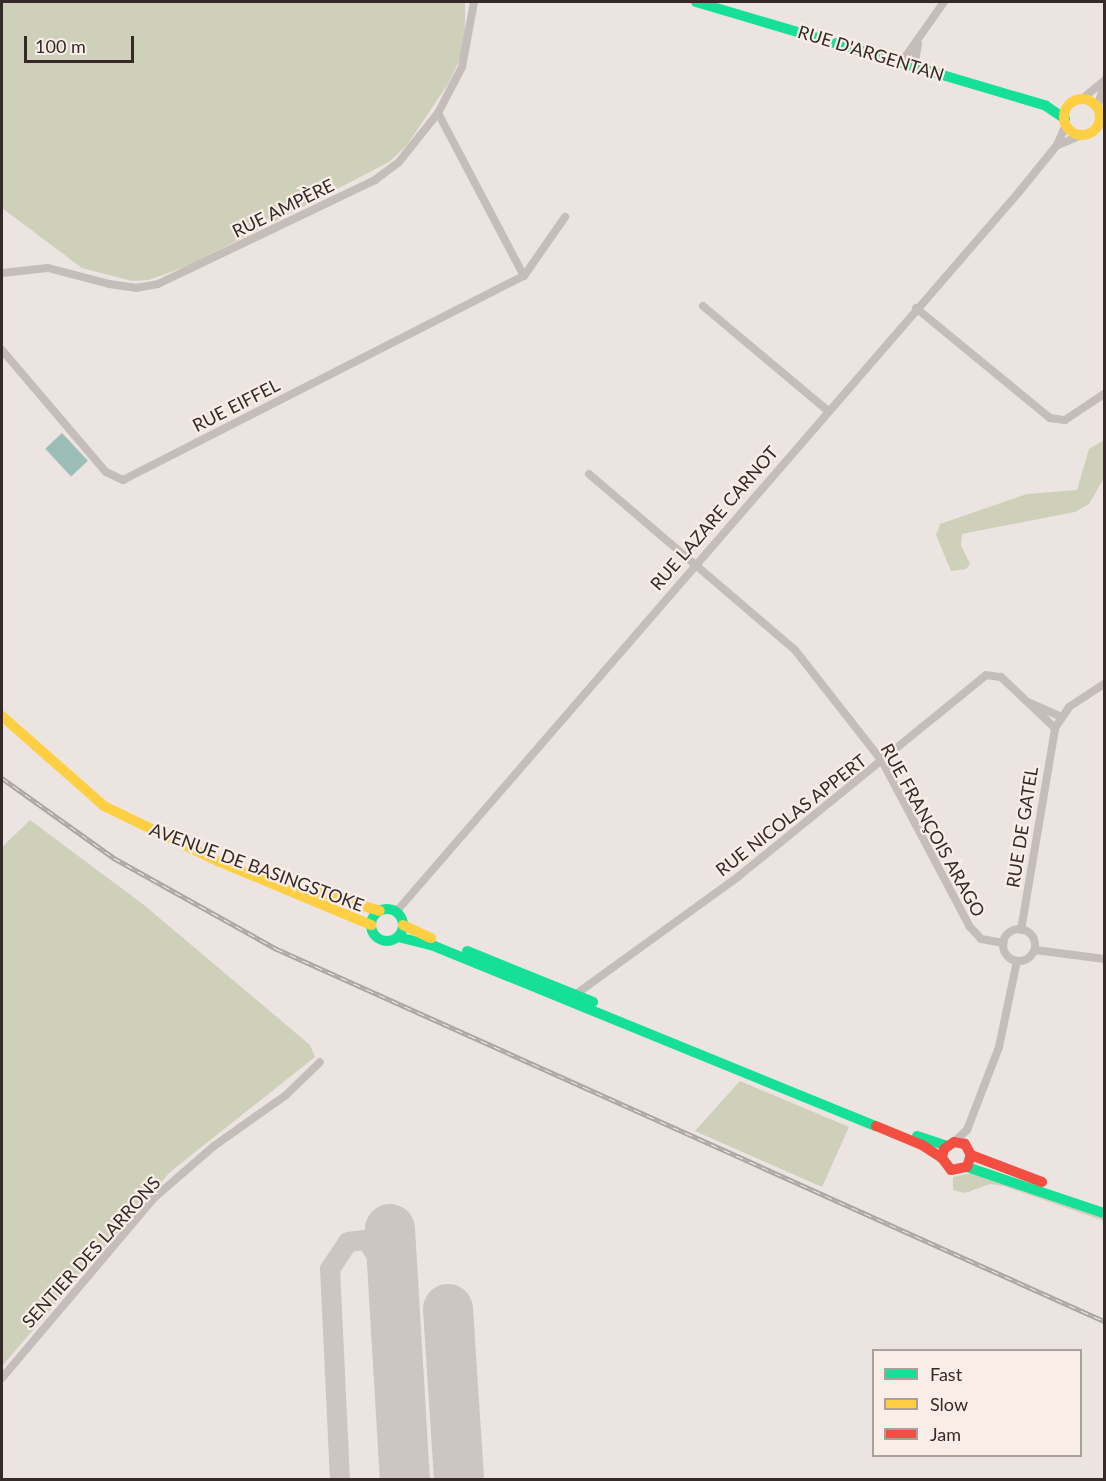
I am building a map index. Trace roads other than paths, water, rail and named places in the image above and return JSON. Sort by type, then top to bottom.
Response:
[{"type":"main road","name":"RUE D'ARGENTAN","points":[[696,2],[1046,106],[1082,135]]},
{"type":"main road","name":"RUE D'ARGENTAN","points":[[1046,106],[1076,102]]},
{"type":"main road","points":[[1065,122],[1076,102],[1100,113],[1101,126],[1082,135]]},
{"type":"main road","name":"AVENUE DE BASINGSTOKE","points":[[2,716],[104,806],[134,822],[371,925]]},
{"type":"main road","name":"AVENUE DE BASINGSTOKE","points":[[134,822],[328,896],[380,911]]},
{"type":"main road","points":[[572,997],[434,946],[398,937],[389,941],[378,938],[371,925],[380,911],[396,912],[403,926],[572,997],[922,1145],[942,1158],[951,1170],[967,1167],[1104,1213]]},
{"type":"main road","points":[[398,937],[403,926]]},
{"type":"main road","points":[[637,1025],[970,1151],[1104,1206]]},
{"type":"main road","points":[[942,1158],[950,1144]]},
{"type":"main road","points":[[967,1167],[970,1151]]},
{"type":"street","name":"RUE AMPÈRE","points":[[2,273],[48,268],[136,288],[174,279],[375,180],[399,162],[438,113],[462,67],[474,2]]},
{"type":"street","points":[[901,63],[918,44],[944,2]]},
{"type":"street","points":[[915,67],[918,44]]},
{"type":"street","points":[[1076,102],[1104,83]]},
{"type":"street","points":[[1100,113],[1104,83]]},
{"type":"street","points":[[438,113],[524,276],[565,217]]},
{"type":"street","name":"RUE LAZARE CARNOT","points":[[396,912],[1057,146],[1065,122]]},
{"type":"street","name":"RUE LAZARE CARNOT","points":[[1057,146],[1082,135]]},
{"type":"street","name":"RUE EIFFEL","points":[[2,350],[106,472],[123,480],[524,276]]},
{"type":"street","points":[[703,306],[827,410]]},
{"type":"street","points":[[916,308],[1050,418],[1065,420],[1104,394]]},
{"type":"street","name":"RUE FRANÇOIS ARAGO","points":[[589,474],[795,650],[882,761],[970,927],[981,939],[1004,943]]},
{"type":"street","name":"RUE NICOLAS APPERT","points":[[572,997],[731,882],[986,675],[1001,677],[1055,728]]},
{"type":"street","points":[[1055,728],[1059,716],[1104,684]]},
{"type":"street","name":"RUE NICOLAS APPERT","points":[[1026,701],[1059,716]]},
{"type":"street","name":"RUE DE GATEL","points":[[1021,930],[1055,728]]},
{"type":"street","points":[[1021,930],[1033,938],[1035,950],[1027,959],[1017,961],[1006,953],[1004,943],[1012,932],[1021,930]]},
{"type":"street","points":[[1035,950],[1104,959]]},
{"type":"street","points":[[970,1151],[967,1130],[1006,1026],[1017,961]]},
{"type":"street","name":"SENTIER DES LARRONS","points":[[2,1378],[154,1198],[213,1146],[286,1095],[320,1062]]},
{"type":"street","points":[[950,1144],[967,1130]]},
{"type":"water","points":[[62,433],[88,461],[71,476],[45,449]]},
{"type":"railway","points":[[2,778],[114,858],[277,949],[1104,1321]]}]
